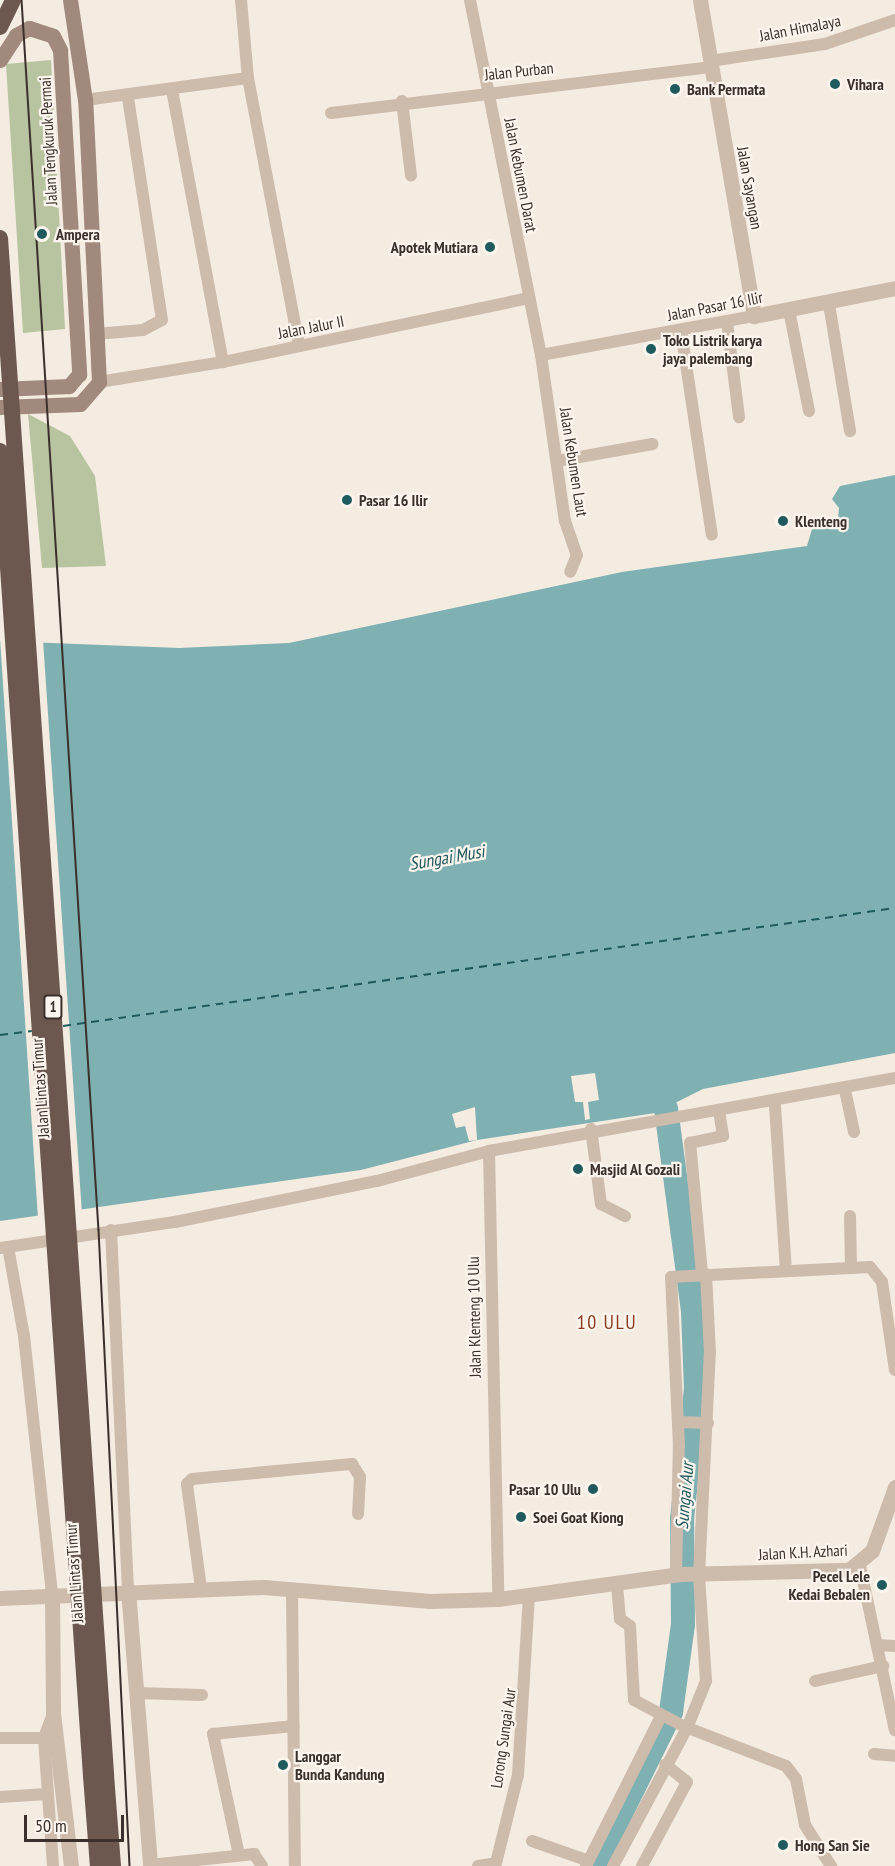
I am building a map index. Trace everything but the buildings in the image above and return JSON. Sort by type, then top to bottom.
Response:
[{"type":"highway","points":[[0,4],[6,0]]},
{"type":"highway","points":[[0,27],[12,0]]},
{"type":"highway","name":"Jalan Lintas Timur","points":[[0,237],[98,1775],[98,1866]]},
{"type":"highway","name":"Jalan Lintas Timur","points":[[0,451],[98,1775],[113,1866]]},
{"type":"main road","points":[[0,407],[80,404],[99,382],[85,100],[70,0]]},
{"type":"main road","points":[[0,60],[22,30],[45,31],[57,42],[76,41]]},
{"type":"main road","name":"Jalan Tengkuruk Permai","points":[[0,389],[69,386],[80,374],[57,42]]},
{"type":"street","points":[[241,0],[248,78],[299,346]]},
{"type":"street","name":"Jalan Kebumen Darat","points":[[470,0],[541,356]]},
{"type":"street","name":"Jalan Sayangan","points":[[700,0],[754,316]]},
{"type":"street","name":"Jalan Himalaya","points":[[710,64],[825,44],[895,20]]},
{"type":"street","name":"Jalan Purban","points":[[331,113],[487,91],[710,64]]},
{"type":"street","points":[[85,100],[128,97],[248,78]]},
{"type":"street","points":[[172,90],[223,362]]},
{"type":"street","points":[[96,334],[143,330],[162,320],[128,97]]},
{"type":"street","points":[[402,102],[411,175]]},
{"type":"street","name":"Jalan Pasar 16 Ilir","points":[[541,356],[829,304],[895,288]]},
{"type":"street","name":"Jalan Jalur II","points":[[99,382],[223,362],[529,298]]},
{"type":"street","points":[[829,304],[850,431]]},
{"type":"street","points":[[789,310],[808,411]]},
{"type":"street","points":[[728,322],[739,417]]},
{"type":"street","points":[[681,331],[712,535]]},
{"type":"street","name":"Jalan Kebumen Laut","points":[[541,356],[557,461],[577,555],[570,572]]},
{"type":"street","points":[[557,461],[652,444]]},
{"type":"street","points":[[53,1866],[47,1794],[53,1713],[52,1594],[24,1336],[4,1248],[377,1181],[489,1151],[591,1130],[845,1090],[895,1078]]},
{"type":"street","points":[[845,1090],[854,1132]]},
{"type":"street","points":[[775,1106],[786,1270]]},
{"type":"street","points":[[614,1866],[685,1727],[707,1669],[698,1574],[706,1423],[702,1274],[690,1143],[723,1136],[720,1116]]},
{"type":"street","points":[[591,1130],[601,1204],[625,1216]]},
{"type":"street","name":"Jalan Klenteng 10 Ulu","points":[[489,1151],[498,1599]]},
{"type":"street","points":[[850,1216],[851,1268]]},
{"type":"street","points":[[111,1230],[128,1590],[150,1865],[255,1854],[262,1866]]},
{"type":"street","points":[[678,1574],[681,1422],[670,1279],[702,1274],[786,1270],[851,1268],[876,1271],[891,1320],[895,1370]]},
{"type":"street","points":[[681,1422],[706,1423]]},
{"type":"street","points":[[201,1588],[187,1484],[192,1479],[352,1464],[360,1477],[358,1514]]},
{"type":"street","name":"Jalan K.H. Azhari","points":[[0,1598],[201,1588],[292,1589],[430,1601],[498,1599],[617,1585],[678,1574],[860,1566],[872,1551],[890,1514],[895,1487]]},
{"type":"street","points":[[860,1566],[895,1730]]},
{"type":"street","points":[[617,1585],[620,1619],[630,1626],[634,1700],[685,1727],[786,1766],[796,1779],[805,1825],[831,1866]]},
{"type":"street","points":[[292,1589],[295,1866]]},
{"type":"street","name":"Lorong Sungai Aur","points":[[478,1866],[499,1864],[522,1747],[529,1597]]},
{"type":"street","points":[[877,1645],[895,1646]]},
{"type":"street","points":[[815,1681],[883,1666]]},
{"type":"street","points":[[136,1693],[202,1695]]},
{"type":"street","points":[[532,1841],[588,1863],[662,1716]]},
{"type":"street","points":[[239,1855],[213,1734],[294,1726]]},
{"type":"street","points":[[0,1738],[52,1738]]},
{"type":"street","points":[[52,1738],[71,1866]]},
{"type":"street","points":[[874,1754],[895,1756]]},
{"type":"street","points":[[642,1866],[687,1782],[665,1764]]},
{"type":"street","points":[[0,1797],[47,1794]]},
{"type":"green space","points":[[51,60],[65,329],[23,333],[6,64]]},
{"type":"green space","points":[[28,414],[70,436],[95,476],[106,566],[42,568]]},
{"type":"water","name":"Sungai Musi","points":[[895,475],[895,1053],[703,1089],[655,1113],[477,1140],[361,1170],[0,1221],[0,641],[179,648],[289,643],[622,572],[807,546],[812,529],[838,519],[839,508],[832,499],[840,486]]},
{"type":"pier","points":[[0,638],[43,640],[82,1214],[38,1219]]},
{"type":"pier","points":[[595,1073],[599,1100],[588,1102],[590,1119],[585,1120],[583,1102],[575,1102],[571,1076]]},
{"type":"pier","points":[[475,1107],[477,1140],[469,1141],[465,1126],[456,1128],[452,1114]]},
{"type":"waterway","name":"Sungai Aur","points":[[595,1866],[671,1712],[683,1624],[682,1519],[696,1389],[693,1311],[666,1109]]},
{"type":"ferry route","points":[[63,1026],[895,908]]},
{"type":"ferry route","points":[[0,1035],[32,1031]]},
{"type":"tram line","points":[[22,0],[99,1230],[130,1866]]},
{"type":"place","name":"Vihara","points":[[835,84]]},
{"type":"place","name":"Bank Permata","points":[[675,89]]},
{"type":"place","name":"Ampera","points":[[42,234]]},
{"type":"place","name":"Apotek Mutiara","points":[[490,247]]},
{"type":"place","name":"Toko Listrik karya jaya palembang","points":[[651,349]]},
{"type":"place","name":"Pasar 16 Ilir","points":[[347,500]]},
{"type":"place","name":"Klenteng","points":[[783,521]]},
{"type":"place","name":"Masjid Al Gozali","points":[[578,1169]]},
{"type":"place","name":"Pasar 10 Ulu","points":[[593,1489]]},
{"type":"place","name":"Soei Goat Kiong","points":[[521,1517]]},
{"type":"place","name":"Pecel Lele Kedai Bebalen","points":[[882,1585]]},
{"type":"place","name":"Langgar Bunda Kandung","points":[[283,1765]]},
{"type":"place","name":"Hong San Sie","points":[[783,1845]]},
{"type":"district","name":"10 ULU","points":[[607,1322]]}]
